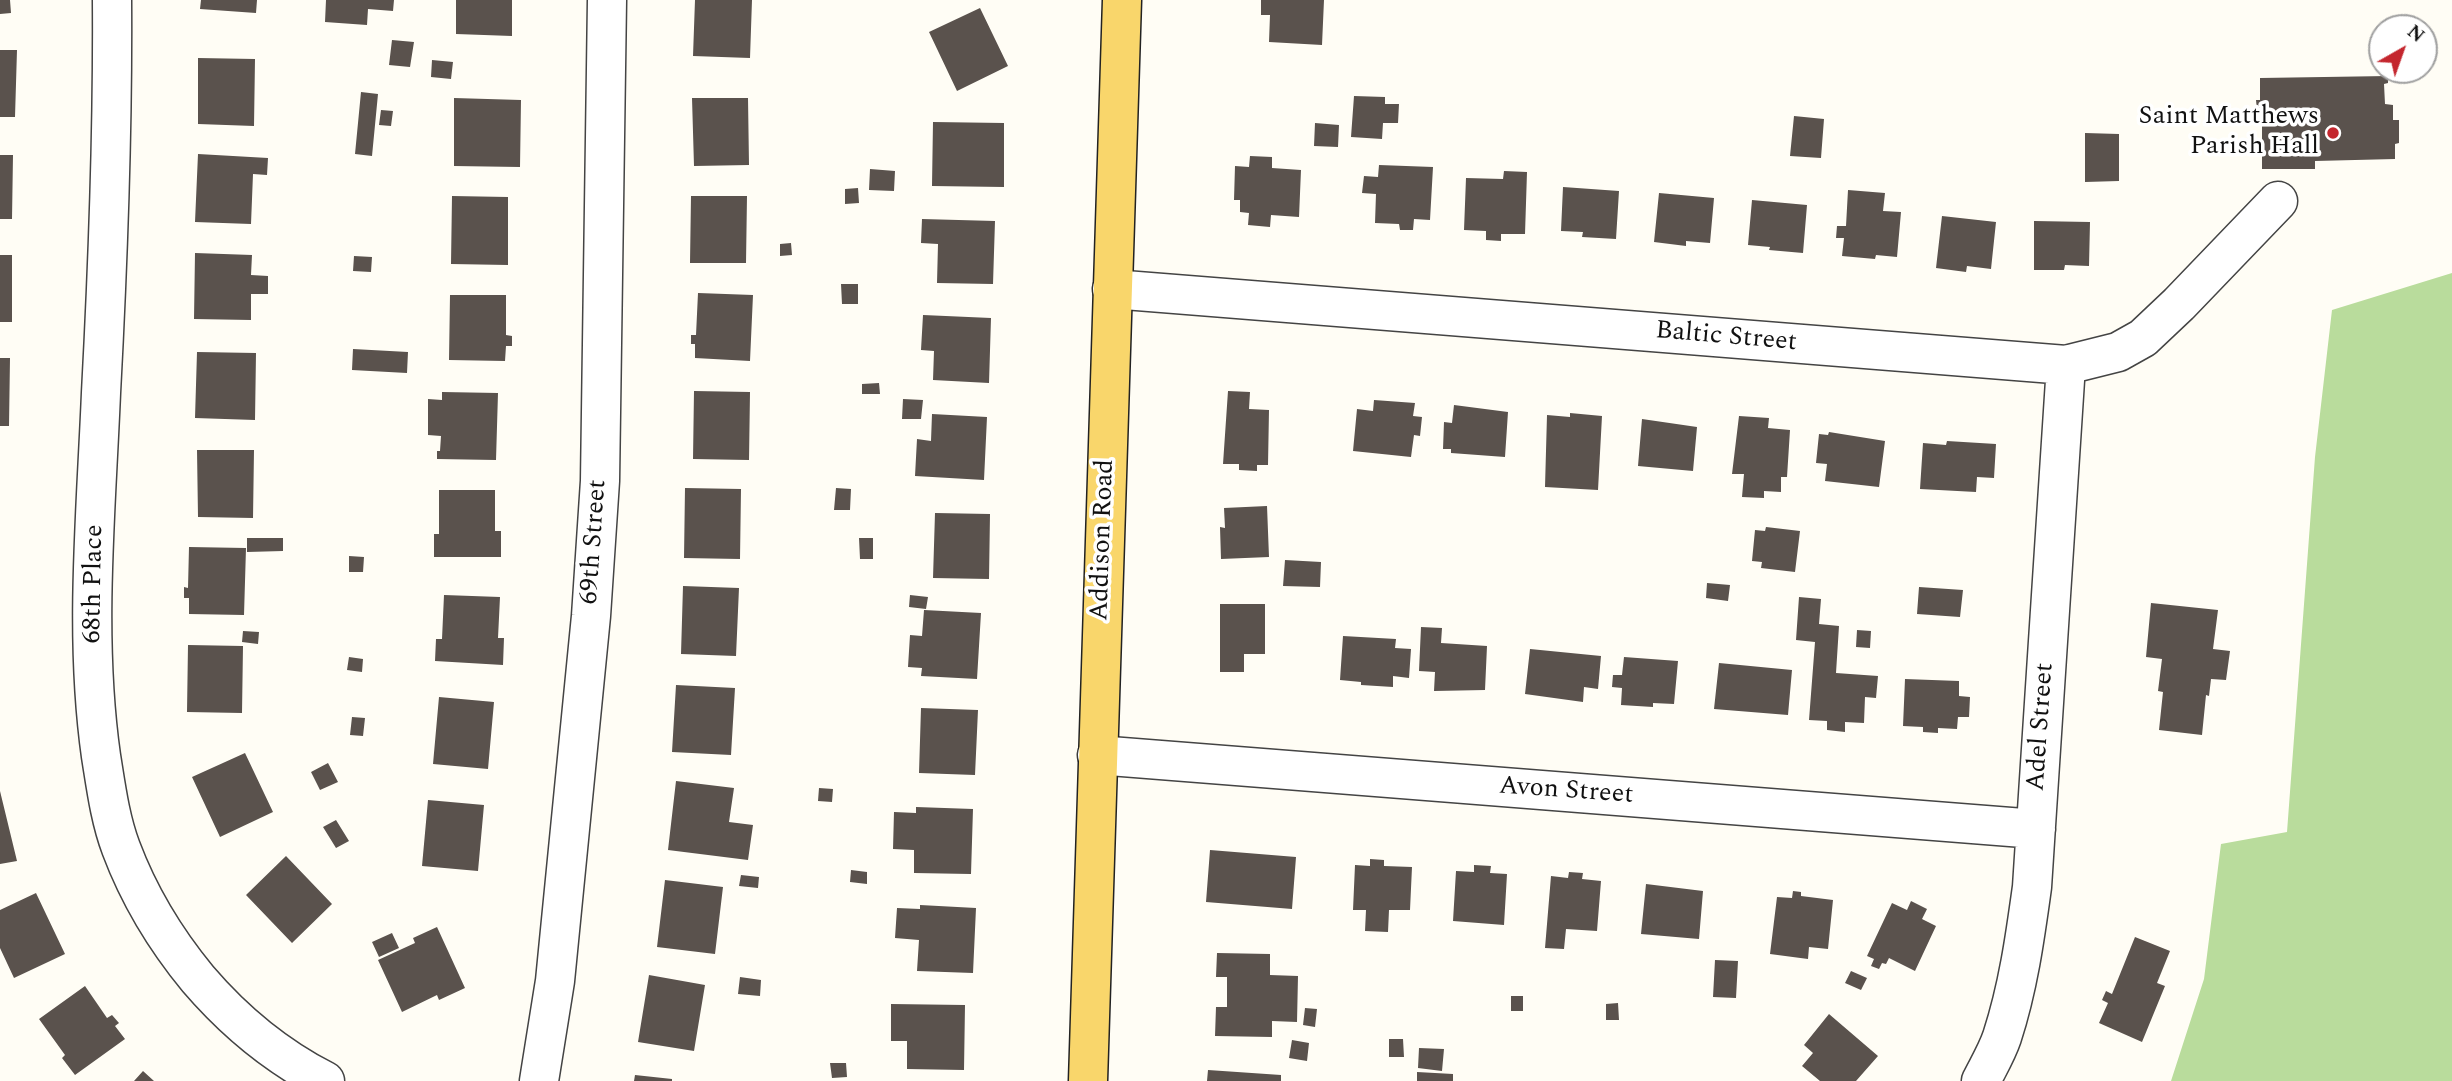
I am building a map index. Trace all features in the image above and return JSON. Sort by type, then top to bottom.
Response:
[{"type":"main road","name":"Addison Road","points":[[1088,1081],[1122,0]]},
{"type":"street","name":"68th Place","points":[[112,0],[113,110],[92,599],[95,711],[107,794],[120,846],[146,905],[183,961],[212,995],[251,1032],[293,1063],[325,1081]]},
{"type":"street","name":"69th Street","points":[[540,1081],[555,981],[590,616],[600,481],[607,0]]},
{"type":"street","name":"Baltic Street","points":[[1112,289],[2066,365],[2118,352],[2143,338],[2278,201]]},
{"type":"street","name":"Adel Street","points":[[1981,1081],[2002,1040],[2014,996],[2025,943],[2032,887],[2066,365]]},
{"type":"street","name":"Avon Street","points":[[1097,755],[2036,829]]},
{"type":"green space","points":[[2452,273],[2452,1081],[2171,1081],[2204,979],[2221,844],[2287,832],[2315,457],[2332,310]]},
{"type":"building","points":[[0,0],[10,0],[11,13],[0,14]]},
{"type":"building","points":[[201,0],[257,0],[256,13],[200,9]]},
{"type":"building","points":[[326,0],[394,0],[393,11],[368,9],[367,25],[325,22]]},
{"type":"building","points":[[456,0],[512,0],[512,36],[456,34]]},
{"type":"building","points":[[695,0],[752,0],[750,58],[693,56]]},
{"type":"building","points":[[1261,0],[1324,0],[1322,45],[1269,42],[1270,15],[1261,15]]},
{"type":"building","points":[[980,8],[1008,66],[957,91],[929,32]]},
{"type":"building","points":[[392,40],[414,42],[410,67],[389,65]]},
{"type":"building","points":[[0,50],[17,50],[15,117],[0,117]]},
{"type":"building","points":[[198,58],[255,59],[254,126],[198,124]]},
{"type":"building","points":[[432,60],[453,62],[451,79],[431,77]]},
{"type":"building","points":[[2368,76],[2368,84],[2384,84],[2385,104],[2393,105],[2393,120],[2399,120],[2399,143],[2395,144],[2395,159],[2315,161],[2315,169],[2262,169],[2262,111],[2257,110],[2256,100],[2260,100],[2260,78]]},
{"type":"building","points":[[361,92],[378,94],[372,156],[355,154]]},
{"type":"building","points":[[1354,96],[1385,97],[1385,104],[1399,104],[1398,123],[1383,123],[1382,139],[1351,137]]},
{"type":"building","points":[[454,98],[521,100],[520,167],[454,166]]},
{"type":"building","points":[[692,98],[748,98],[749,165],[694,166]]},
{"type":"building","points":[[381,110],[393,111],[391,126],[379,125]]},
{"type":"building","points":[[1794,116],[1824,119],[1821,158],[1790,156]]},
{"type":"building","points":[[933,122],[1004,123],[1004,187],[932,186]]},
{"type":"building","points":[[1315,123],[1339,125],[1338,147],[1314,146]]},
{"type":"building","points":[[2085,133],[2119,134],[2119,181],[2085,182]]},
{"type":"building","points":[[198,154],[268,158],[267,175],[253,174],[251,224],[195,222]]},
{"type":"building","points":[[0,155],[13,155],[12,219],[0,219]]},
{"type":"building","points":[[1250,156],[1272,157],[1272,168],[1301,170],[1299,217],[1271,215],[1270,227],[1248,225],[1249,213],[1240,212],[1240,200],[1234,200],[1235,166],[1249,167]]},
{"type":"building","points":[[1379,165],[1433,167],[1430,220],[1414,219],[1413,230],[1400,230],[1399,224],[1375,223],[1376,194],[1362,193],[1364,176],[1378,177]]},
{"type":"building","points":[[870,169],[895,171],[894,191],[869,190]]},
{"type":"building","points":[[1504,171],[1527,172],[1525,234],[1501,234],[1501,241],[1486,240],[1486,231],[1464,230],[1466,178],[1503,179]]},
{"type":"building","points":[[1563,187],[1619,191],[1616,239],[1582,237],[1583,232],[1561,231]]},
{"type":"building","points":[[858,188],[859,203],[845,204],[845,189]]},
{"type":"building","points":[[1848,190],[1885,193],[1883,211],[1901,212],[1897,257],[1876,255],[1875,259],[1842,256],[1844,238],[1836,238],[1837,226],[1846,226]]},
{"type":"building","points":[[1659,193],[1714,198],[1710,243],[1686,241],[1686,246],[1654,242]]},
{"type":"building","points":[[452,196],[508,197],[508,265],[451,264]]},
{"type":"building","points":[[691,196],[747,196],[746,263],[690,263]]},
{"type":"building","points":[[1752,200],[1807,205],[1803,253],[1748,245]]},
{"type":"building","points":[[1942,216],[1996,222],[1991,269],[1967,266],[1966,272],[1936,268]]},
{"type":"building","points":[[922,219],[995,221],[993,284],[937,283],[938,244],[921,243]]},
{"type":"building","points":[[2034,221],[2090,222],[2089,266],[2065,265],[2064,270],[2034,270]]},
{"type":"building","points":[[791,243],[792,255],[780,256],[780,244]]},
{"type":"building","points":[[195,253],[252,255],[251,275],[268,276],[268,294],[251,294],[251,320],[194,319]]},
{"type":"building","points":[[0,255],[12,255],[12,322],[0,322]]},
{"type":"building","points":[[354,256],[372,257],[371,272],[353,271]]},
{"type":"building","points":[[841,284],[858,284],[858,304],[842,304]]},
{"type":"building","points":[[698,293],[753,295],[750,361],[695,358],[695,344],[691,344],[691,335],[696,335]]},
{"type":"building","points":[[450,295],[506,295],[506,335],[512,336],[512,346],[506,346],[505,361],[449,360]]},
{"type":"building","points":[[923,315],[991,318],[989,383],[933,380],[934,351],[921,350]]},
{"type":"building","points":[[353,349],[408,352],[407,373],[352,370]]},
{"type":"building","points":[[197,352],[256,353],[255,420],[195,418]]},
{"type":"building","points":[[0,358],[10,358],[9,426],[0,426]]},
{"type":"building","points":[[879,383],[880,394],[862,394],[862,384]]},
{"type":"building","points":[[694,391],[750,392],[749,460],[693,459]]},
{"type":"building","points":[[1228,391],[1250,392],[1249,409],[1269,410],[1268,465],[1257,465],[1257,471],[1239,470],[1239,464],[1223,464]]},
{"type":"building","points":[[442,392],[498,393],[496,460],[437,459],[441,436],[428,435],[428,399],[442,400]]},
{"type":"building","points":[[903,399],[923,400],[921,419],[902,419]]},
{"type":"building","points":[[1374,400],[1415,403],[1413,416],[1422,417],[1420,436],[1414,435],[1411,457],[1353,451],[1357,409],[1373,411]]},
{"type":"building","points":[[1454,405],[1508,412],[1505,457],[1451,453],[1451,449],[1443,449],[1444,422],[1452,423]]},
{"type":"building","points":[[1570,413],[1602,416],[1598,490],[1545,487],[1547,415],[1570,417]]},
{"type":"building","points":[[932,414],[987,417],[984,480],[915,476],[917,439],[931,441]]},
{"type":"building","points":[[1739,416],[1769,418],[1768,428],[1790,430],[1787,477],[1781,477],[1781,492],[1764,491],[1764,498],[1742,497],[1744,474],[1732,474]]},
{"type":"building","points":[[1642,419],[1697,427],[1693,471],[1638,466]]},
{"type":"building","points":[[1829,432],[1885,441],[1879,487],[1825,481],[1827,464],[1816,463],[1819,434],[1828,435]]},
{"type":"building","points":[[1947,441],[1996,444],[1994,478],[1977,477],[1976,492],[1920,489],[1923,443],[1946,445]]},
{"type":"building","points":[[197,450],[254,450],[253,518],[198,517]]},
{"type":"building","points":[[685,488],[741,489],[740,559],[684,558]]},
{"type":"building","points":[[836,488],[851,489],[850,510],[834,510]]},
{"type":"building","points":[[439,490],[495,490],[495,531],[501,531],[501,557],[434,557],[434,534],[439,534]]},
{"type":"building","points":[[1267,506],[1269,557],[1221,559],[1220,527],[1225,528],[1224,508]]},
{"type":"building","points":[[935,513],[990,514],[989,579],[933,578]]},
{"type":"building","points":[[1766,527],[1800,531],[1795,572],[1761,568],[1762,562],[1752,561],[1755,530],[1765,531]]},
{"type":"building","points":[[247,538],[283,538],[283,551],[247,552]]},
{"type":"building","points":[[859,538],[873,538],[873,559],[860,559]]},
{"type":"building","points":[[189,547],[246,548],[244,615],[189,614],[189,598],[184,598],[184,587],[188,588]]},
{"type":"building","points":[[349,556],[364,557],[363,572],[349,572]]},
{"type":"building","points":[[1285,560],[1321,562],[1320,587],[1283,586]]},
{"type":"building","points":[[1707,583],[1730,585],[1728,601],[1706,598]]},
{"type":"building","points":[[683,586],[739,588],[736,656],[681,654]]},
{"type":"building","points":[[1919,587],[1963,590],[1960,617],[1917,614]]},
{"type":"building","points":[[444,595],[500,597],[498,638],[504,638],[503,665],[435,661],[436,639],[442,639]]},
{"type":"building","points":[[910,595],[928,597],[926,609],[909,607]]},
{"type":"building","points":[[1799,597],[1821,599],[1819,624],[1839,626],[1836,673],[1878,676],[1876,698],[1865,697],[1864,723],[1845,722],[1845,732],[1827,730],[1827,721],[1809,720],[1815,642],[1796,640]]},
{"type":"building","points":[[2151,603],[2218,610],[2213,649],[2230,651],[2226,680],[2211,679],[2209,696],[2206,695],[2202,735],[2159,730],[2163,692],[2158,691],[2162,659],[2146,657]]},
{"type":"building","points":[[1220,604],[1265,604],[1265,654],[1244,654],[1244,672],[1220,672]]},
{"type":"building","points":[[924,610],[981,613],[977,679],[921,676],[922,668],[908,667],[910,635],[922,636]]},
{"type":"building","points":[[1421,627],[1442,628],[1441,643],[1487,646],[1485,690],[1434,691],[1435,672],[1419,671]]},
{"type":"building","points":[[1857,630],[1871,631],[1870,648],[1856,647]]},
{"type":"building","points":[[243,631],[259,632],[258,644],[242,642]]},
{"type":"building","points":[[1343,636],[1396,639],[1395,648],[1411,649],[1409,678],[1393,676],[1393,687],[1361,685],[1361,682],[1340,680]]},
{"type":"building","points":[[188,645],[243,646],[242,713],[187,712]]},
{"type":"building","points":[[1530,649],[1601,656],[1598,689],[1584,687],[1583,702],[1525,694]]},
{"type":"building","points":[[349,657],[363,659],[362,672],[347,670]]},
{"type":"building","points":[[1624,657],[1678,661],[1674,704],[1653,703],[1653,707],[1621,705],[1622,688],[1612,687],[1613,675],[1622,675]]},
{"type":"building","points":[[1719,663],[1792,670],[1788,715],[1714,709]]},
{"type":"building","points":[[1905,679],[1959,681],[1959,696],[1970,697],[1969,717],[1958,717],[1957,729],[1938,728],[1938,733],[1923,732],[1923,727],[1903,726]]},
{"type":"building","points":[[676,685],[735,688],[731,755],[672,752]]},
{"type":"building","points":[[439,697],[494,702],[488,769],[433,764]]},
{"type":"building","points":[[921,708],[978,710],[975,775],[919,773]]},
{"type":"building","points":[[352,717],[365,718],[363,736],[350,735]]},
{"type":"building","points":[[245,753],[273,812],[220,837],[192,777]]},
{"type":"building","points":[[328,763],[338,782],[320,790],[311,772]]},
{"type":"building","points":[[676,781],[734,788],[729,822],[753,825],[748,860],[668,850]]},
{"type":"building","points":[[819,788],[833,789],[832,802],[818,801]]},
{"type":"building","points":[[0,791],[17,861],[0,864]]},
{"type":"building","points":[[428,800],[484,805],[478,871],[422,866]]},
{"type":"building","points":[[916,807],[973,809],[971,874],[914,873],[914,850],[893,849],[894,812],[916,813]]},
{"type":"building","points":[[336,820],[349,841],[336,848],[323,827]]},
{"type":"building","points":[[1210,850],[1296,857],[1292,909],[1206,902]]},
{"type":"building","points":[[286,856],[332,904],[292,943],[246,895]]},
{"type":"building","points":[[1370,859],[1384,860],[1384,866],[1412,867],[1410,910],[1389,910],[1388,932],[1365,931],[1366,910],[1353,910],[1355,865],[1370,866]]},
{"type":"building","points":[[1474,865],[1491,866],[1490,873],[1507,874],[1504,925],[1453,921],[1456,871],[1474,872]]},
{"type":"building","points":[[851,870],[867,872],[867,884],[850,882]]},
{"type":"building","points":[[1569,872],[1583,873],[1582,879],[1601,881],[1597,931],[1566,929],[1564,949],[1545,948],[1551,876],[1568,878]]},
{"type":"building","points":[[741,875],[759,877],[758,888],[739,886]]},
{"type":"building","points":[[665,880],[723,887],[715,954],[657,947]]},
{"type":"building","points":[[1646,884],[1703,891],[1699,939],[1641,934]]},
{"type":"building","points":[[1793,891],[1801,892],[1801,896],[1833,900],[1828,949],[1809,947],[1808,959],[1770,954],[1777,897],[1792,898]]},
{"type":"building","points":[[36,893],[65,954],[14,978],[0,948],[0,910]]},
{"type":"building","points":[[1911,901],[1927,909],[1922,919],[1936,926],[1915,971],[1889,958],[1879,969],[1871,966],[1874,959],[1867,956],[1892,903],[1907,910]]},
{"type":"building","points":[[920,905],[976,908],[973,973],[917,971],[919,940],[895,938],[897,908],[920,909]]},
{"type":"building","points":[[437,927],[465,988],[439,1000],[437,995],[402,1012],[378,960],[415,943],[413,938]]},
{"type":"building","points":[[392,933],[399,948],[379,957],[372,942]]},
{"type":"building","points":[[2135,937],[2170,951],[2157,983],[2165,986],[2142,1042],[2099,1023],[2108,1003],[2102,1000],[2106,991],[2112,994]]},
{"type":"building","points":[[1217,953],[1270,954],[1270,975],[1298,976],[1297,1022],[1272,1021],[1272,1037],[1215,1036],[1216,1007],[1227,1007],[1227,977],[1216,977]]},
{"type":"building","points":[[1715,960],[1738,961],[1736,998],[1713,997]]},
{"type":"building","points":[[1851,971],[1867,978],[1861,990],[1845,983]]},
{"type":"building","points":[[649,975],[705,985],[694,1051],[638,1042]]},
{"type":"building","points":[[740,977],[761,980],[760,996],[738,994]]},
{"type":"building","points":[[85,986],[107,1018],[112,1015],[119,1023],[115,1026],[125,1039],[75,1075],[62,1058],[65,1055],[39,1019]]},
{"type":"building","points":[[1511,996],[1523,996],[1523,1011],[1511,1011]]},
{"type":"building","points":[[1618,1003],[1619,1020],[1606,1020],[1606,1004]]},
{"type":"building","points":[[891,1004],[965,1005],[964,1070],[907,1069],[907,1041],[891,1041]]},
{"type":"building","points":[[1305,1008],[1317,1009],[1315,1027],[1303,1025]]},
{"type":"building","points":[[1829,1014],[1878,1056],[1856,1081],[1820,1081],[1802,1066],[1813,1053],[1804,1045]]},
{"type":"building","points":[[1389,1039],[1403,1039],[1404,1057],[1389,1057]]},
{"type":"building","points":[[1292,1040],[1309,1043],[1307,1061],[1289,1058]]},
{"type":"building","points":[[1419,1048],[1444,1049],[1442,1071],[1418,1068]]},
{"type":"building","points":[[830,1063],[846,1063],[847,1077],[832,1078]]},
{"type":"building","points":[[1208,1070],[1281,1075],[1281,1081],[1207,1081]]},
{"type":"building","points":[[143,1071],[154,1081],[134,1081]]},
{"type":"building","points":[[1417,1072],[1453,1074],[1453,1081],[1417,1081]]},
{"type":"building","points":[[635,1075],[672,1079],[672,1081],[634,1081]]},
{"type":"place","name":"Saint Matthews Parish Hall","points":[[2333,133]]}]
